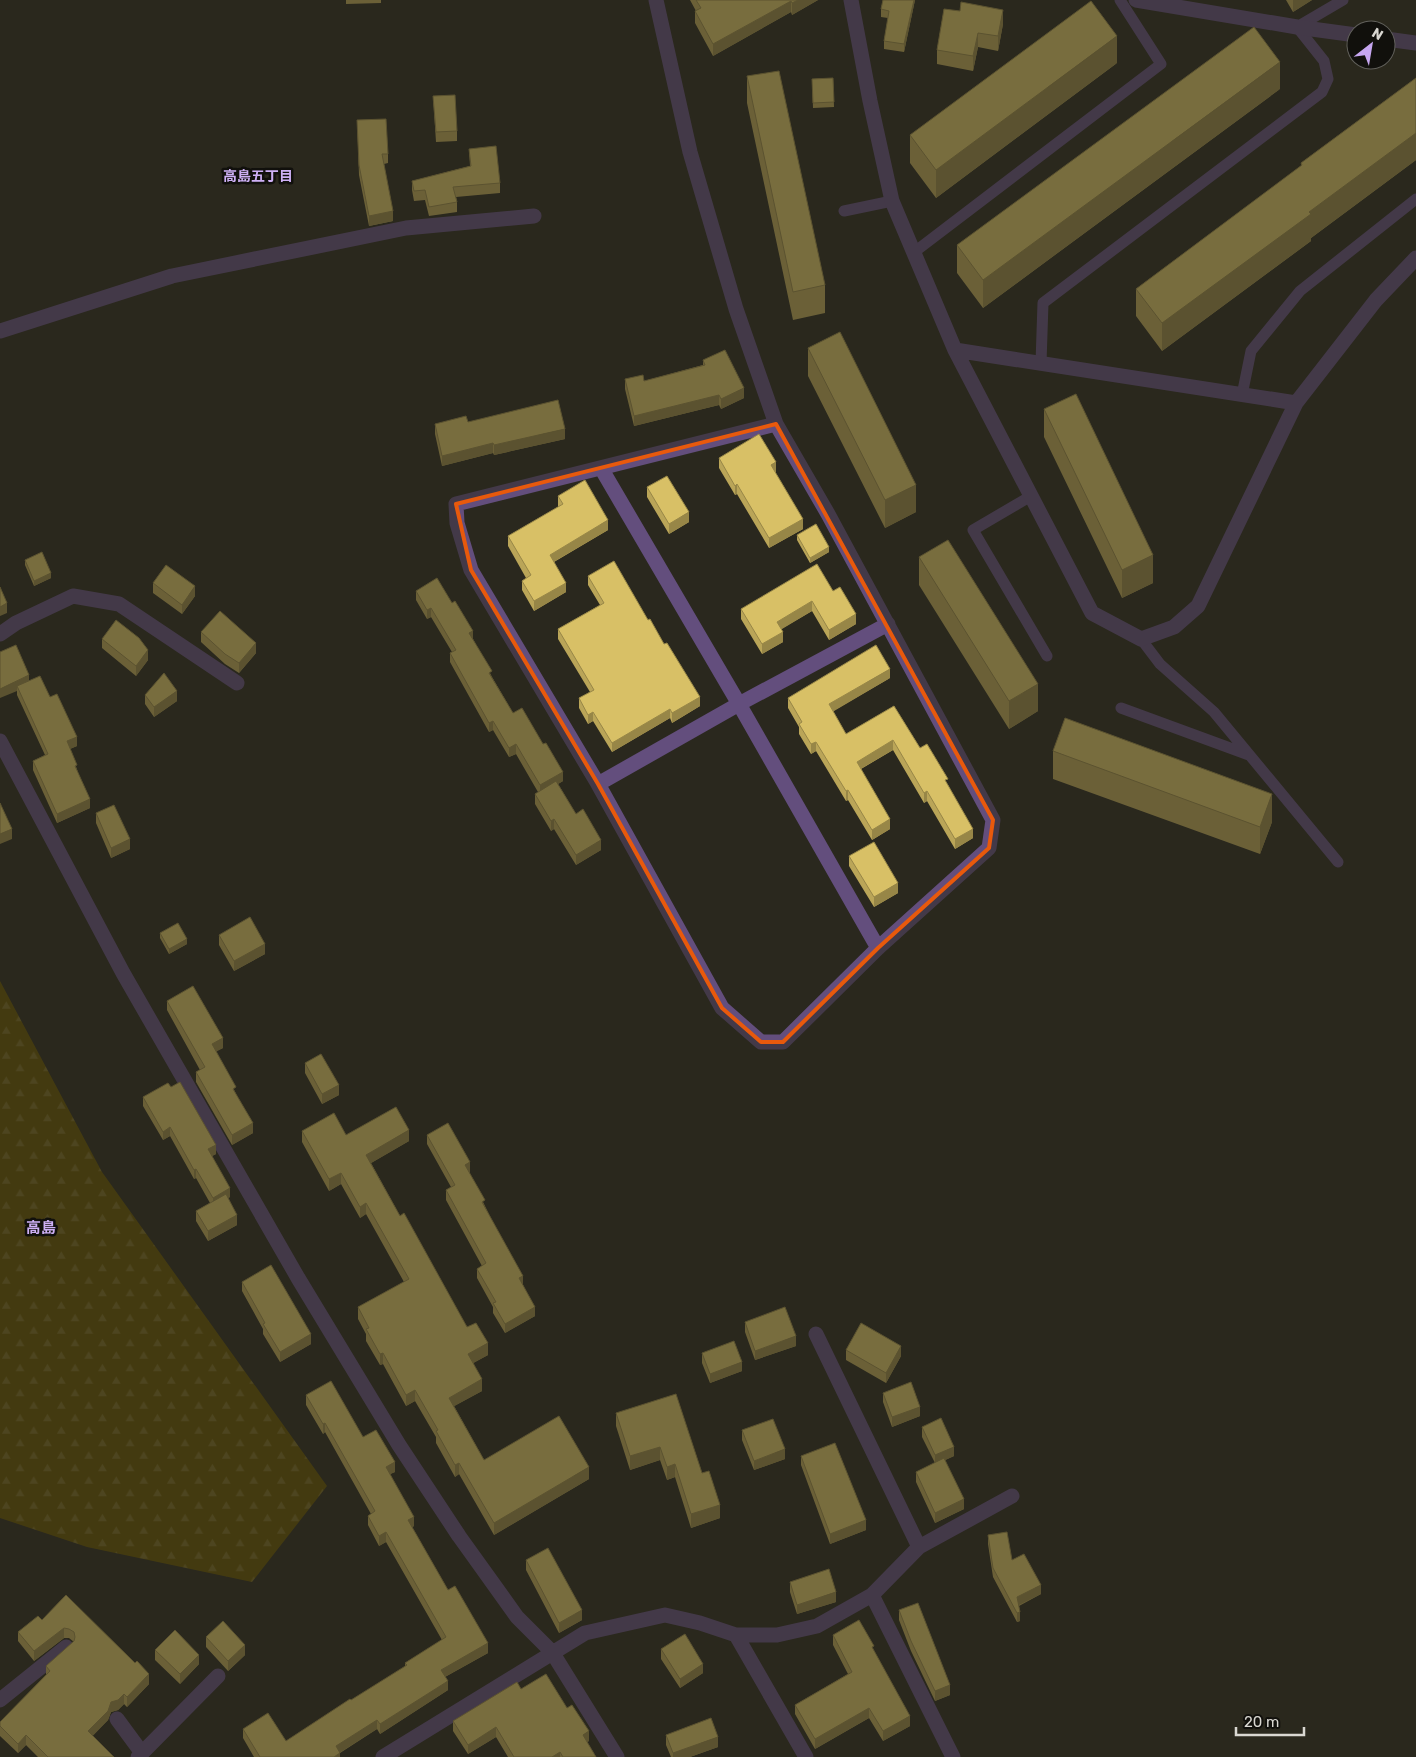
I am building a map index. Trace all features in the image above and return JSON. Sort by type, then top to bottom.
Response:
[{"type":"street","points":[[656,0],[690,152],[736,309],[776,424],[828,514],[993,820],[989,848],[878,948],[783,1042],[761,1042],[722,1008],[598,784],[471,570],[457,523],[456,504],[776,424]]},
{"type":"street","points":[[851,0],[866,83],[892,201],[955,350],[1092,613],[1141,639],[1174,627],[1198,606],[1296,403],[1376,300],[1416,258]]},
{"type":"street","points":[[1136,0],[1346,34]]},
{"type":"street","points":[[1396,40],[1416,43]]},
{"type":"street","points":[[0,331],[182,274],[406,228],[534,216]]},
{"type":"street","points":[[955,350],[1296,403]]},
{"type":"street","points":[[600,468],[739,704],[878,948]]},
{"type":"street","points":[[0,634],[16,623],[73,596],[119,604],[237,683]]},
{"type":"street","points":[[598,784],[739,704],[888,624]]},
{"type":"street","points":[[0,741],[123,973],[298,1278],[394,1437],[459,1536],[516,1616],[552,1652],[617,1757]]},
{"type":"street","points":[[816,1334],[919,1547]]},
{"type":"street","points":[[383,1757],[585,1633],[664,1615],[700,1623],[736,1635],[777,1635],[817,1626],[872,1595],[919,1547],[1012,1496]]},
{"type":"street","points":[[872,1595],[953,1757]]},
{"type":"street","points":[[736,1635],[806,1757]]},
{"type":"street","points":[[0,1700],[66,1647]]},
{"type":"street","points":[[117,1719],[140,1755],[218,1676]]},
{"type":"lane","points":[[913,253],[1161,64],[1120,0]]},
{"type":"lane","points":[[1041,363],[1043,303],[1322,92],[1328,79],[1324,61],[1296,27],[1343,0]]},
{"type":"lane","points":[[1242,395],[1251,351],[1300,292],[1416,200]]},
{"type":"lane","points":[[844,211],[892,201]]},
{"type":"lane","points":[[1031,496],[973,530],[1047,656]]},
{"type":"lane","points":[[1141,639],[1160,664],[1214,712],[1338,862]]},
{"type":"lane","points":[[1121,708],[1251,756]]},
{"type":"highlighted area","points":[[776,424],[993,820],[989,848],[878,948],[783,1042],[761,1042],[722,1008],[598,784],[471,570],[456,504]]},
{"type":"green space","points":[[0,981],[102,1172],[327,1486],[252,1582],[87,1547],[0,1518]]},
{"type":"building","points":[[696,0],[798,0],[792,3],[791,1],[713,44],[695,11],[701,8]]},
{"type":"building","points":[[883,0],[914,0],[904,44],[884,41],[889,11],[881,9]]},
{"type":"building","points":[[1091,1],[1117,36],[936,170],[910,135]]},
{"type":"building","points":[[961,2],[1003,10],[998,36],[978,33],[973,56],[937,50],[944,9],[960,11]]},
{"type":"building","points":[[1254,27],[1280,62],[983,280],[957,245]]},
{"type":"building","points":[[779,71],[825,285],[793,292],[747,76]]},
{"type":"building","points":[[833,78],[834,102],[813,103],[812,79]]},
{"type":"building","points":[[1416,78],[1416,133],[1309,212],[1311,214],[1162,323],[1136,289]]},
{"type":"building","points":[[455,95],[457,131],[436,132],[433,96]]},
{"type":"building","points":[[386,119],[388,154],[382,154],[393,211],[369,216],[359,165],[357,120]]},
{"type":"building","points":[[496,146],[500,183],[453,187],[457,202],[429,207],[425,190],[414,191],[412,181],[471,166],[469,149]]},
{"type":"building","points":[[840,332],[916,485],[885,500],[808,348]]},
{"type":"building","points":[[725,350],[744,388],[721,399],[719,395],[634,416],[625,379],[643,375],[644,381],[705,365],[703,360]]},
{"type":"building","points":[[1076,394],[1153,555],[1122,570],[1044,409]]},
{"type":"building","points":[[558,400],[565,429],[494,445],[493,443],[442,456],[435,424],[466,416],[468,422]]},
{"type":"building","points":[[759,434],[776,462],[771,465],[803,519],[769,538],[719,458]]},
{"type":"building","points":[[667,476],[689,512],[669,524],[647,487]]},
{"type":"building","points":[[585,480],[608,520],[550,555],[566,583],[534,601],[522,581],[531,575],[508,536],[563,504],[558,496]]},
{"type":"building","points":[[816,524],[829,547],[810,558],[797,535]]},
{"type":"building","points":[[948,540],[1038,684],[1009,701],[919,557]]},
{"type":"building","points":[[42,552],[51,573],[34,581],[25,560]]},
{"type":"building","points":[[614,561],[648,620],[650,619],[664,644],[667,643],[700,697],[672,713],[670,709],[612,743],[593,712],[588,715],[579,698],[594,690],[558,629],[604,603],[588,576]]},
{"type":"building","points":[[817,564],[833,591],[840,587],[856,614],[829,630],[812,601],[777,622],[783,632],[762,644],[741,609]]},
{"type":"building","points":[[166,565],[195,586],[182,605],[153,583]]},
{"type":"building","points":[[437,578],[452,603],[455,601],[473,631],[469,633],[492,671],[489,673],[513,713],[522,708],[543,744],[546,743],[563,772],[540,785],[516,744],[509,748],[493,721],[489,723],[450,653],[456,650],[431,608],[427,610],[416,591]]},
{"type":"building","points":[[0,587],[7,603],[0,607]]},
{"type":"building","points":[[220,611],[256,643],[239,663],[225,654],[201,632]]},
{"type":"building","points":[[116,620],[139,638],[148,650],[136,666],[102,639]]},
{"type":"building","points":[[16,645],[29,675],[0,689],[0,652]]},
{"type":"building","points":[[876,645],[890,669],[829,704],[846,734],[894,706],[920,748],[927,744],[948,779],[945,780],[973,829],[955,839],[927,791],[924,793],[893,740],[857,762],[890,819],[872,830],[816,742],[811,744],[799,724],[802,722],[788,698]]},
{"type":"building","points":[[164,673],[177,691],[154,707],[145,695]]},
{"type":"building","points":[[40,676],[50,697],[57,694],[77,737],[67,741],[77,765],[75,766],[90,799],[57,814],[33,761],[48,754],[17,686]]},
{"type":"building","points":[[1065,718],[1272,794],[1260,827],[1053,751]]},
{"type":"building","points":[[556,781],[576,814],[583,809],[601,840],[576,855],[554,819],[551,821],[535,794]]},
{"type":"building","points":[[0,803],[12,829],[0,834]]},
{"type":"building","points":[[114,805],[130,839],[111,848],[96,813]]},
{"type":"building","points":[[874,842],[898,883],[874,897],[849,856]]},
{"type":"building","points":[[250,917],[265,944],[234,961],[219,935]]},
{"type":"building","points":[[178,923],[187,939],[169,949],[160,933]]},
{"type":"building","points":[[193,986],[223,1038],[212,1044],[236,1087],[233,1089],[253,1123],[232,1135],[196,1072],[205,1067],[167,1001]]},
{"type":"building","points":[[321,1054],[339,1085],[322,1094],[305,1063]]},
{"type":"building","points":[[180,1082],[216,1145],[208,1149],[230,1188],[213,1198],[196,1169],[194,1170],[170,1127],[163,1132],[143,1097],[168,1083],[171,1087]]},
{"type":"building","points":[[396,1107],[409,1130],[366,1155],[400,1216],[404,1213],[467,1327],[476,1323],[488,1343],[468,1354],[482,1379],[449,1398],[484,1460],[559,1416],[589,1467],[494,1523],[459,1463],[455,1465],[415,1390],[406,1395],[383,1353],[380,1354],[366,1329],[369,1328],[358,1307],[409,1279],[366,1203],[360,1207],[341,1173],[329,1179],[302,1131],[334,1113],[346,1135]]},
{"type":"building","points":[[448,1123],[470,1162],[465,1165],[485,1200],[482,1202],[523,1276],[519,1278],[535,1307],[505,1324],[493,1303],[496,1302],[477,1269],[486,1263],[446,1190],[455,1185],[427,1135]]},
{"type":"building","points":[[226,1194],[237,1215],[208,1231],[196,1211]]},
{"type":"building","points":[[271,1265],[311,1334],[280,1352],[263,1324],[265,1323],[242,1282]]},
{"type":"building","points":[[785,1307],[796,1336],[755,1351],[745,1322]]},
{"type":"building","points":[[861,1323],[901,1346],[886,1373],[846,1350]]},
{"type":"building","points":[[734,1341],[742,1362],[710,1374],[702,1353]]},
{"type":"building","points":[[331,1381],[363,1437],[376,1430],[395,1462],[386,1467],[414,1517],[408,1520],[448,1590],[455,1586],[488,1643],[441,1670],[448,1681],[380,1724],[377,1720],[336,1746],[340,1753],[334,1757],[260,1757],[243,1729],[268,1713],[286,1741],[350,1699],[407,1665],[405,1663],[446,1637],[386,1532],[379,1536],[368,1516],[375,1511],[325,1423],[323,1424],[306,1395]]},
{"type":"building","points":[[911,1382],[920,1407],[892,1417],[883,1393]]},
{"type":"building","points":[[676,1394],[702,1473],[709,1471],[720,1505],[691,1514],[675,1464],[667,1467],[660,1447],[630,1456],[616,1413]]},
{"type":"building","points":[[941,1418],[954,1447],[935,1455],[922,1427]]},
{"type":"building","points":[[773,1419],[785,1449],[754,1461],[742,1430]]},
{"type":"building","points":[[835,1443],[866,1520],[830,1534],[801,1456]]},
{"type":"building","points":[[944,1458],[964,1499],[935,1513],[916,1472]]},
{"type":"building","points":[[1007,1532],[1012,1560],[1024,1554],[1041,1585],[1017,1597],[1020,1612],[1017,1613],[993,1568],[988,1535]]},
{"type":"building","points":[[548,1548],[582,1610],[559,1623],[526,1560]]},
{"type":"building","points":[[829,1569],[836,1592],[797,1605],[790,1582]]},
{"type":"building","points":[[66,1595],[135,1663],[137,1661],[149,1674],[127,1697],[124,1694],[118,1700],[111,1702],[108,1711],[88,1731],[114,1757],[48,1757],[26,1735],[18,1744],[0,1726],[0,1722],[50,1671],[46,1666],[74,1641],[74,1632],[64,1628],[34,1651],[18,1632],[38,1616],[42,1620]]},
{"type":"building","points":[[918,1603],[950,1685],[935,1691],[911,1641],[899,1610]]},
{"type":"building","points":[[859,1620],[910,1716],[883,1731],[869,1708],[815,1739],[795,1705],[852,1672],[833,1635]]},
{"type":"building","points":[[223,1621],[245,1645],[228,1661],[206,1637]]},
{"type":"building","points":[[175,1630],[199,1655],[180,1674],[155,1650]]},
{"type":"building","points":[[685,1634],[703,1664],[680,1679],[661,1649]]},
{"type":"building","points":[[546,1674],[567,1708],[572,1705],[589,1731],[583,1735],[596,1757],[563,1757],[560,1752],[552,1757],[514,1757],[496,1727],[468,1745],[453,1721],[517,1682],[521,1689]]},
{"type":"building","points":[[711,1718],[718,1737],[673,1753],[666,1735]]},
{"type":"district","name":"高島五丁目","points":[[258,176]]},
{"type":"district","name":"高島","points":[[41,1228]]}]
